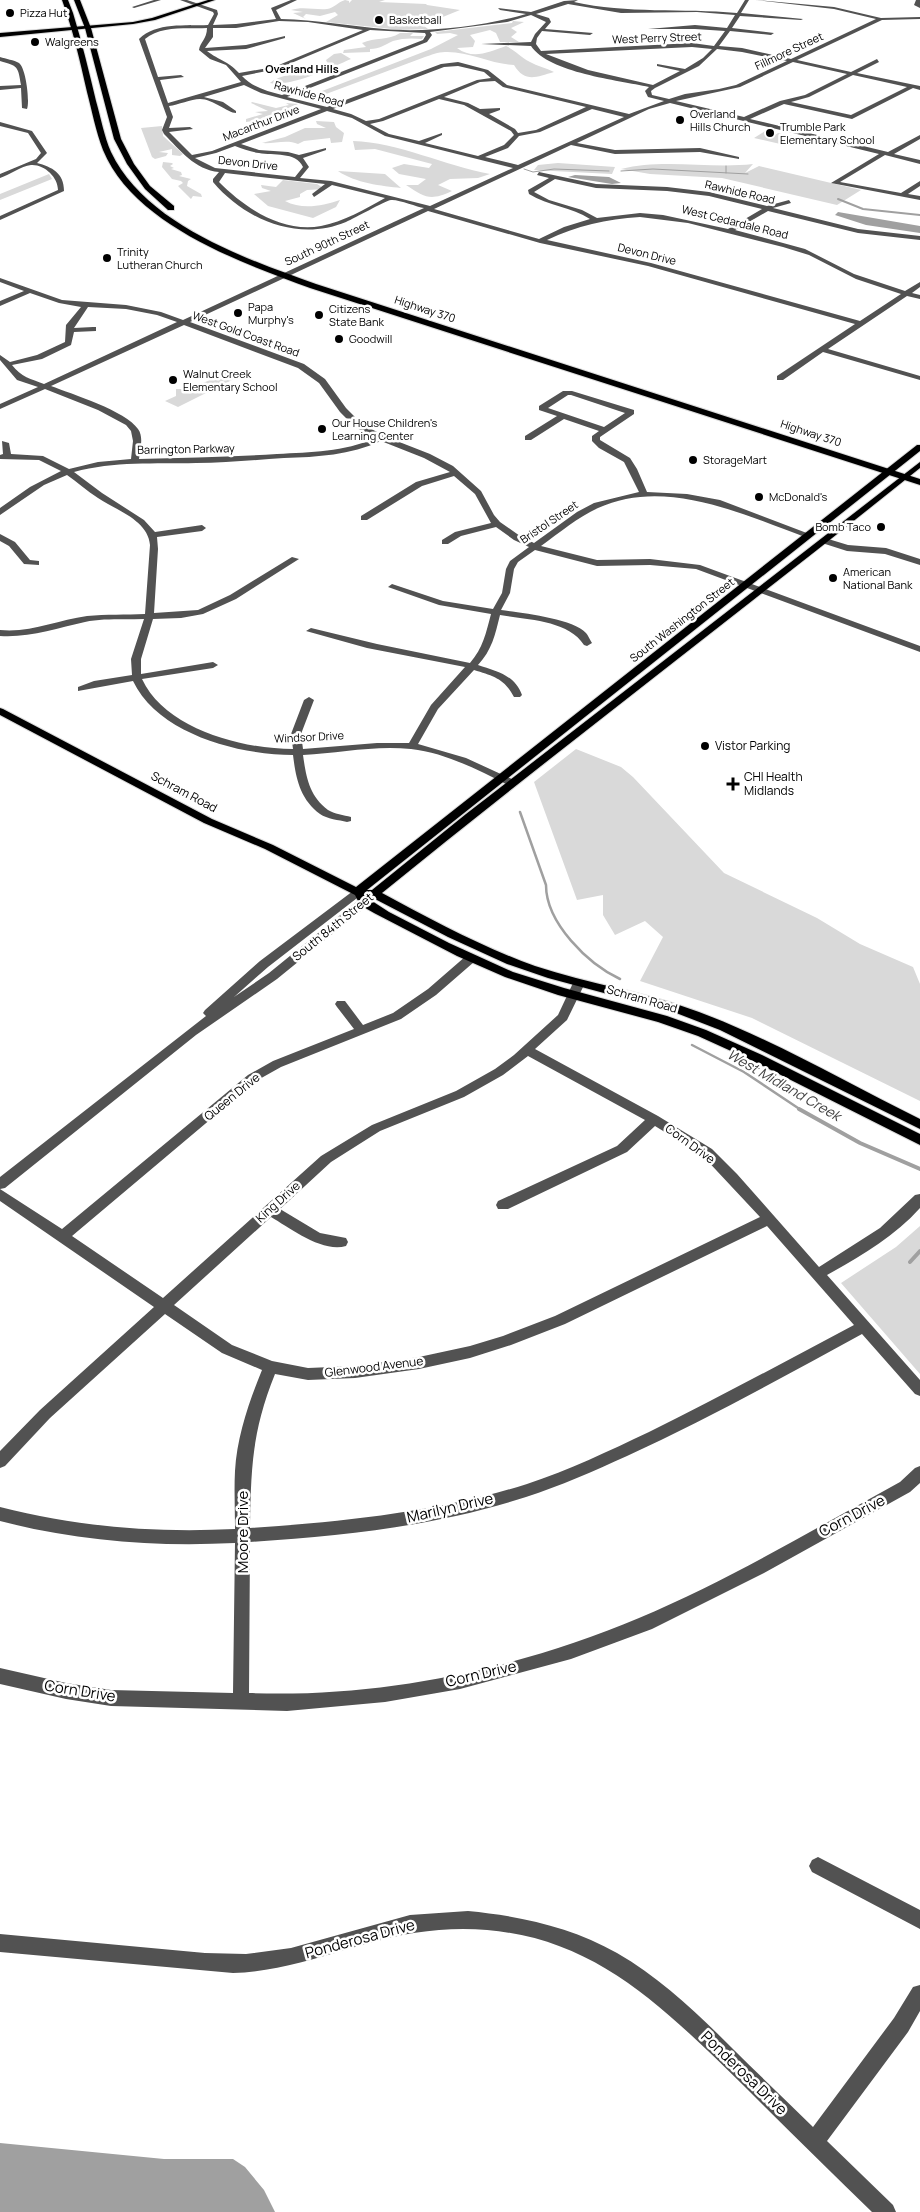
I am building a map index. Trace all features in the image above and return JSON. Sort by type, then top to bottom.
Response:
[{"type":"highway","name":"Highway 370","points":[[65,0],[80,26],[117,140],[126,160],[148,188],[179,214]]},
{"type":"highway","points":[[69,0],[80,26]]},
{"type":"highway","name":"Highway 370","points":[[77,0],[80,26],[103,139],[111,159],[123,177],[143,199],[184,229],[224,250],[287,273],[764,432],[801,440],[893,468],[913,472],[920,482]]},
{"type":"highway","points":[[184,229],[287,273]]},
{"type":"highway","name":"Highway 370","points":[[235,246],[287,273],[406,308],[893,468]]},
{"type":"main road","points":[[196,4],[204,0]]},
{"type":"main road","points":[[0,35],[147,21],[213,0]]},
{"type":"main road","name":"South Washington Street","points":[[459,811],[920,447]]},
{"type":"main road","name":"South Washington Street","points":[[470,816],[913,472]]},
{"type":"main road","points":[[825,541],[822,536],[831,529],[848,504]]},
{"type":"main road","points":[[788,568],[788,564],[813,543],[813,540],[808,535]]},
{"type":"main road","name":"Schram Road","points":[[0,711],[208,821],[269,847],[357,892],[375,894],[484,950],[577,989],[702,1032],[742,1050],[920,1140]]},
{"type":"main road","name":"South 84th Street","points":[[357,892],[459,811]]},
{"type":"main road","name":"South 84th Street","points":[[364,902],[470,816]]},
{"type":"main road","name":"Schram Road","points":[[357,892],[364,902],[470,958],[520,979],[646,999],[694,1015],[745,1036],[920,1124]]},
{"type":"street","points":[[134,8],[159,0]]},
{"type":"street","points":[[182,0],[215,11],[216,14],[210,26],[210,37],[202,50]]},
{"type":"street","points":[[279,20],[273,9],[295,0]]},
{"type":"street","points":[[304,0],[317,3]]},
{"type":"street","points":[[559,0],[606,11],[638,13],[697,11],[801,19]]},
{"type":"street","points":[[190,129],[165,130],[170,117],[142,42],[144,36],[166,28],[246,25],[279,20],[308,21],[398,32],[427,31],[507,21],[576,0]]},
{"type":"street","points":[[747,0],[716,46],[704,60],[686,71],[652,86],[647,93],[665,102],[920,162]]},
{"type":"street","points":[[757,0],[834,8],[881,20]]},
{"type":"street","points":[[834,8],[840,4]]},
{"type":"street","points":[[908,5],[918,4]]},
{"type":"street","points":[[500,9],[533,14],[547,19],[549,22],[534,40],[533,44]]},
{"type":"street","points":[[599,15],[606,11]]},
{"type":"street","name":"Fillmore Street","points":[[665,102],[697,94],[730,89],[881,20],[920,18]]},
{"type":"street","points":[[650,29],[684,27],[771,33]]},
{"type":"street","points":[[239,75],[270,69],[369,29]]},
{"type":"street","points":[[542,30],[590,33]]},
{"type":"street","points":[[282,97],[425,40],[429,35],[427,31]]},
{"type":"street","points":[[202,50],[246,47],[283,37]]},
{"type":"street","points":[[484,44],[533,44]]},
{"type":"street","points":[[533,44],[540,54],[568,66],[652,86]]},
{"type":"street","name":"West Perry Street","points":[[540,54],[692,45],[716,46],[792,60],[920,88]]},
{"type":"street","name":"Rawhide Road","points":[[202,50],[212,58],[228,64],[245,83],[263,92],[349,115],[379,132],[514,168]]},
{"type":"street","points":[[0,59],[20,66],[25,108]]},
{"type":"street","points":[[743,120],[782,102],[807,96],[878,61]]},
{"type":"street","name":"Macarthur Drive","points":[[190,157],[214,152],[436,66],[450,64],[486,71],[496,79]]},
{"type":"street","points":[[659,65],[686,71]]},
{"type":"street","points":[[157,79],[181,77]]},
{"type":"street","points":[[366,124],[381,120],[479,81],[496,79],[505,86],[628,116]]},
{"type":"street","points":[[782,102],[840,116],[858,115],[920,82]]},
{"type":"street","points":[[166,105],[180,103],[223,87],[245,83]]},
{"type":"street","points":[[0,88],[23,86]]},
{"type":"street","points":[[199,97],[221,103],[234,112]]},
{"type":"street","points":[[439,97],[457,101],[482,112],[513,130],[517,135]]},
{"type":"street","name":"South 90th Street","points":[[0,407],[514,168],[628,116],[665,102]]},
{"type":"street","points":[[517,135],[538,131],[590,107]]},
{"type":"street","points":[[834,121],[840,116]]},
{"type":"street","points":[[0,124],[25,130],[33,135],[44,153],[42,157],[31,163],[0,176]]},
{"type":"street","name":"Devon Drive","points":[[165,130],[172,140],[190,157],[203,166],[223,172],[297,178],[331,183],[540,241],[649,264],[862,324]]},
{"type":"street","points":[[420,144],[440,134]]},
{"type":"street","points":[[478,158],[510,143],[515,140],[517,135]]},
{"type":"street","points":[[920,137],[834,183],[920,198]]},
{"type":"street","points":[[569,143],[615,152],[700,150],[737,158]]},
{"type":"street","points":[[235,144],[263,152],[299,157],[324,149]]},
{"type":"street","points":[[297,178],[306,167],[306,164],[299,157]]},
{"type":"street","points":[[0,218],[61,191],[61,184],[51,169],[31,163]]},
{"type":"street","points":[[223,172],[216,179],[216,182],[246,209],[293,228],[311,231],[334,224],[390,198]]},
{"type":"street","name":"Rawhide Road","points":[[539,174],[596,186],[692,191],[768,208],[858,232],[920,238]]},
{"type":"street","points":[[554,178],[533,188],[530,191],[531,193],[540,198],[584,211],[596,220]]},
{"type":"street","points":[[314,195],[331,183]]},
{"type":"street","points":[[902,195],[920,183]]},
{"type":"street","points":[[729,231],[775,204],[789,202]]},
{"type":"street","name":"West Cedardale Road","points":[[540,241],[575,225],[596,220],[633,215],[671,217],[793,248],[824,260],[856,278],[920,297]]},
{"type":"street","name":"West Gold Coast Road","points":[[0,280],[61,302],[133,311],[181,323],[283,359],[307,370],[322,381],[353,420],[381,438],[427,456],[457,473],[478,493],[490,516],[497,524],[517,538],[552,554],[585,561],[609,563],[650,562],[685,565],[764,586]]},
{"type":"street","points":[[780,378],[920,284]]},
{"type":"street","points":[[0,304],[30,291]]},
{"type":"street","points":[[9,364],[38,357],[68,343],[70,325],[86,305]]},
{"type":"street","points":[[70,330],[93,329]]},
{"type":"street","points":[[824,350],[920,378]]},
{"type":"street","points":[[0,357],[9,364],[13,373],[20,378],[113,415],[130,424],[135,430],[137,439],[135,461]]},
{"type":"street","points":[[604,430],[542,408],[566,393],[572,393],[631,412],[596,436],[596,441],[603,448],[623,457],[630,464],[644,494]]},
{"type":"street","points":[[528,438],[564,416]]},
{"type":"street","name":"Barrington Parkway","points":[[0,512],[38,485],[68,472],[93,465],[135,461],[201,461],[332,454],[354,450],[381,438]]},
{"type":"street","points":[[5,443],[3,456],[22,456],[48,460],[109,502],[134,516],[143,523],[152,535],[202,528]]},
{"type":"street","points":[[364,518],[419,484],[457,473]]},
{"type":"street","name":"Bristol Street","points":[[412,746],[419,729],[433,708],[483,654],[488,644],[496,612],[509,586],[511,564],[533,546],[580,514],[597,505],[644,494],[687,496],[709,500],[808,535]]},
{"type":"street","points":[[445,542],[458,534],[497,524]]},
{"type":"street","name":"Windsor Drive","points":[[152,535],[154,548],[149,617],[136,651],[135,669],[142,689],[159,709],[195,730],[236,746],[256,750],[297,752],[364,746],[412,746],[448,754],[512,783]]},
{"type":"street","points":[[0,537],[12,544],[27,562],[36,563]]},
{"type":"street","points":[[825,541],[847,548],[886,551],[920,562]]},
{"type":"street","points":[[0,633],[11,634],[44,630],[87,619],[149,617],[200,612],[233,598],[296,559]]},
{"type":"street","points":[[764,586],[920,643]]},
{"type":"street","points":[[764,586],[908,644],[920,643]]},
{"type":"street","points":[[392,587],[442,603],[550,621],[572,628],[582,634],[587,643]]},
{"type":"street","points":[[311,632],[435,657],[471,667],[503,678],[512,684],[517,694]]},
{"type":"street","points":[[81,689],[94,684],[213,665]]},
{"type":"street","points":[[309,700],[296,734],[301,781],[307,793],[325,813],[347,819]]},
{"type":"street","name":"South 84th Street","points":[[192,1032],[201,1020],[264,964],[357,892]]},
{"type":"street","name":"South 84th Street","points":[[0,1184],[192,1032],[273,976],[364,902]]},
{"type":"street","name":"Queen Drive","points":[[62,1237],[252,1078],[277,1064],[397,1016],[432,992],[470,958]]},
{"type":"street","name":"King Drive","points":[[0,1461],[44,1414],[269,1209],[326,1160],[351,1142],[388,1123],[471,1089],[499,1072],[527,1050],[562,1017],[577,989]]},
{"type":"street","points":[[341,1004],[361,1030]]},
{"type":"street","name":"Corn Drive","points":[[527,1050],[654,1119],[707,1152],[770,1219],[920,1390]]},
{"type":"street","points":[[503,1205],[622,1149],[654,1119]]},
{"type":"street","name":"Glenwood Avenue","points":[[0,1194],[227,1349],[270,1367],[308,1374],[339,1374],[419,1363],[470,1352],[506,1341],[560,1320],[770,1219]]},
{"type":"street","points":[[818,1274],[867,1247],[909,1212],[920,1199]]},
{"type":"street","points":[[269,1209],[317,1238],[341,1242]]},
{"type":"street","name":"Marilyn Drive","points":[[0,1514],[54,1528],[156,1538],[244,1535],[388,1522],[490,1500],[556,1480],[651,1439],[865,1326]]},
{"type":"street","name":"Moore Drive","points":[[241,1700],[244,1535],[243,1470],[245,1444],[252,1414],[270,1367]]},
{"type":"street","name":"Corn Drive","points":[[0,1676],[76,1694],[159,1701],[241,1700],[306,1702],[386,1694],[464,1680],[538,1661],[606,1639],[667,1614],[746,1575],[905,1487],[920,1473]]},
{"type":"street","points":[[818,1866],[920,1920]]},
{"type":"street","name":"Ponderosa Drive","points":[[0,1943],[210,1962],[258,1962],[308,1954],[380,1931],[424,1922],[468,1920],[534,1929],[575,1942],[646,1983],[705,2035],[886,2212]]},
{"type":"street","points":[[814,2142],[901,2025],[920,1994]]},
{"type":"shaded area","points":[[345,0],[349,1],[349,3],[352,0],[385,0],[379,2],[426,4],[460,10],[423,25],[428,29],[401,30],[326,22],[338,15],[335,12],[320,16],[306,14],[303,17],[306,19],[293,13],[303,12],[291,10],[300,8],[327,9]]},
{"type":"shaded area","points":[[513,21],[524,22],[511,28],[517,32],[511,37],[519,42],[500,42],[496,33],[490,30],[470,35],[475,41],[473,47],[457,48],[469,54],[481,54],[506,46],[530,62],[554,72],[531,77],[522,74],[514,65],[462,53],[442,52],[310,100],[304,98],[431,49],[458,35],[450,33],[437,34],[435,32],[512,23]]},
{"type":"shaded area","points":[[400,33],[413,33],[410,36],[424,36],[422,39],[408,38],[393,41],[379,48],[370,49],[370,52],[343,53],[344,50],[366,47],[362,43],[367,41],[391,37]]},
{"type":"shaded area","points":[[341,53],[351,59],[300,80],[270,83],[283,76],[309,71],[328,64],[326,60],[334,54]]},
{"type":"shaded area","points":[[252,102],[276,108],[289,105],[286,103],[298,104],[259,120],[246,122],[246,119],[263,114],[255,112],[268,111]]},
{"type":"shaded area","points":[[316,121],[334,122],[336,127],[344,133],[342,142],[331,143],[330,138],[304,141],[298,144],[285,142],[262,143],[285,137],[305,128],[326,128],[317,124]]},
{"type":"shaded area","points":[[162,126],[163,136],[183,154],[180,156],[172,155],[172,149],[159,152],[168,153],[166,156],[155,159],[152,157],[141,128]]},
{"type":"shaded area","points":[[765,131],[776,134],[769,139],[778,133],[802,138],[789,146],[754,138]]},
{"type":"shaded area","points":[[353,141],[387,145],[456,166],[490,174],[478,178],[450,179],[438,185],[452,191],[428,197],[406,185],[418,185],[426,179],[399,174],[392,168],[404,164],[429,168],[432,164],[375,149],[355,150]]},
{"type":"shaded area","points":[[163,162],[172,163],[170,166],[174,168],[171,169],[181,172],[182,175],[179,176],[191,179],[188,181],[187,186],[201,194],[202,197],[193,196],[191,199],[178,186],[183,183],[172,179],[162,167]]},
{"type":"shaded area","points":[[558,163],[615,167],[612,174],[534,170],[538,165]]},
{"type":"shaded area","points":[[653,164],[753,164],[745,173],[759,166],[861,190],[837,205],[722,178],[650,174],[621,169]]},
{"type":"shaded area","points":[[338,171],[385,174],[401,188],[360,181]]},
{"type":"shaded area","points":[[49,174],[52,179],[0,200],[0,194]]},
{"type":"shaded area","points":[[575,175],[609,177],[621,183],[612,184],[568,177]]},
{"type":"shaded area","points":[[283,180],[317,184],[325,189],[307,190],[300,194],[300,197],[285,201],[292,204],[312,206],[340,200],[336,207],[313,218],[268,206],[254,194],[271,191],[262,188],[261,185],[276,187]]},
{"type":"shaded area","points":[[838,212],[920,226],[920,233],[866,225],[835,215]]},
{"type":"shaded area","points":[[225,372],[238,377],[178,407],[165,401],[176,396],[176,389],[190,389],[212,379],[215,380],[223,377],[219,375]]},
{"type":"shaded area","points":[[576,749],[621,767],[633,777],[724,873],[817,918],[860,944],[913,967],[920,984],[920,1101],[752,1018],[640,981],[663,937],[645,921],[615,935],[603,915],[603,895],[577,900],[534,782]]},
{"type":"shaded area","points":[[920,1226],[920,1374],[841,1283],[896,1247]]},
{"type":"shaded area","points":[[0,2143],[164,2159],[233,2159],[245,2167],[264,2190],[275,2212],[0,2212]]},
{"type":"waterway","points":[[726,166],[726,173]]},
{"type":"waterway","points":[[524,169],[533,172],[554,169],[609,171]]},
{"type":"waterway","points":[[621,171],[653,169],[726,173]]},
{"type":"waterway","points":[[726,173],[748,174]]},
{"type":"waterway","points":[[838,199],[863,209],[920,215]]},
{"type":"waterway","name":"West Midland Creek","points":[[520,812],[546,885],[553,914],[571,941],[583,953],[620,979]]},
{"type":"waterway","name":"West Midland Creek","points":[[692,1045],[744,1072],[801,1110]]},
{"type":"waterway","name":"West Midland Creek","points":[[799,1109],[860,1143],[920,1169]]},
{"type":"waterway","points":[[910,1262],[920,1251]]},
{"type":"place","name":"Pizza Hut","points":[[10,13]]},
{"type":"place","name":"Basketball","points":[[379,20]]},
{"type":"place","name":"Walgreens","points":[[35,42]]},
{"type":"place","name":"Overland Hills Church","points":[[680,120]]},
{"type":"place","name":"Trumble Park Elementary School","points":[[770,133]]},
{"type":"place","name":"Trinity Lutheran Church","points":[[107,258]]},
{"type":"place","name":"Papa Murphy's","points":[[238,313]]},
{"type":"place","name":"Citizens State Bank","points":[[319,315]]},
{"type":"place","name":"Goodwill","points":[[339,339]]},
{"type":"place","name":"Walnut Creek Elementary School","points":[[173,380]]},
{"type":"place","name":"Our House Children's Learning Center","points":[[322,429]]},
{"type":"place","name":"StorageMart","points":[[693,460]]},
{"type":"place","name":"McDonald's","points":[[759,497]]},
{"type":"place","name":"Bomb Taco","points":[[881,527]]},
{"type":"place","name":"American National Bank","points":[[833,578]]},
{"type":"place","name":"Vistor Parking","points":[[705,746]]},
{"type":"place","name":"CHI Health Midlands","points":[[733,784]]},
{"type":"district","name":"Overland Hills","points":[[302,69]]}]
